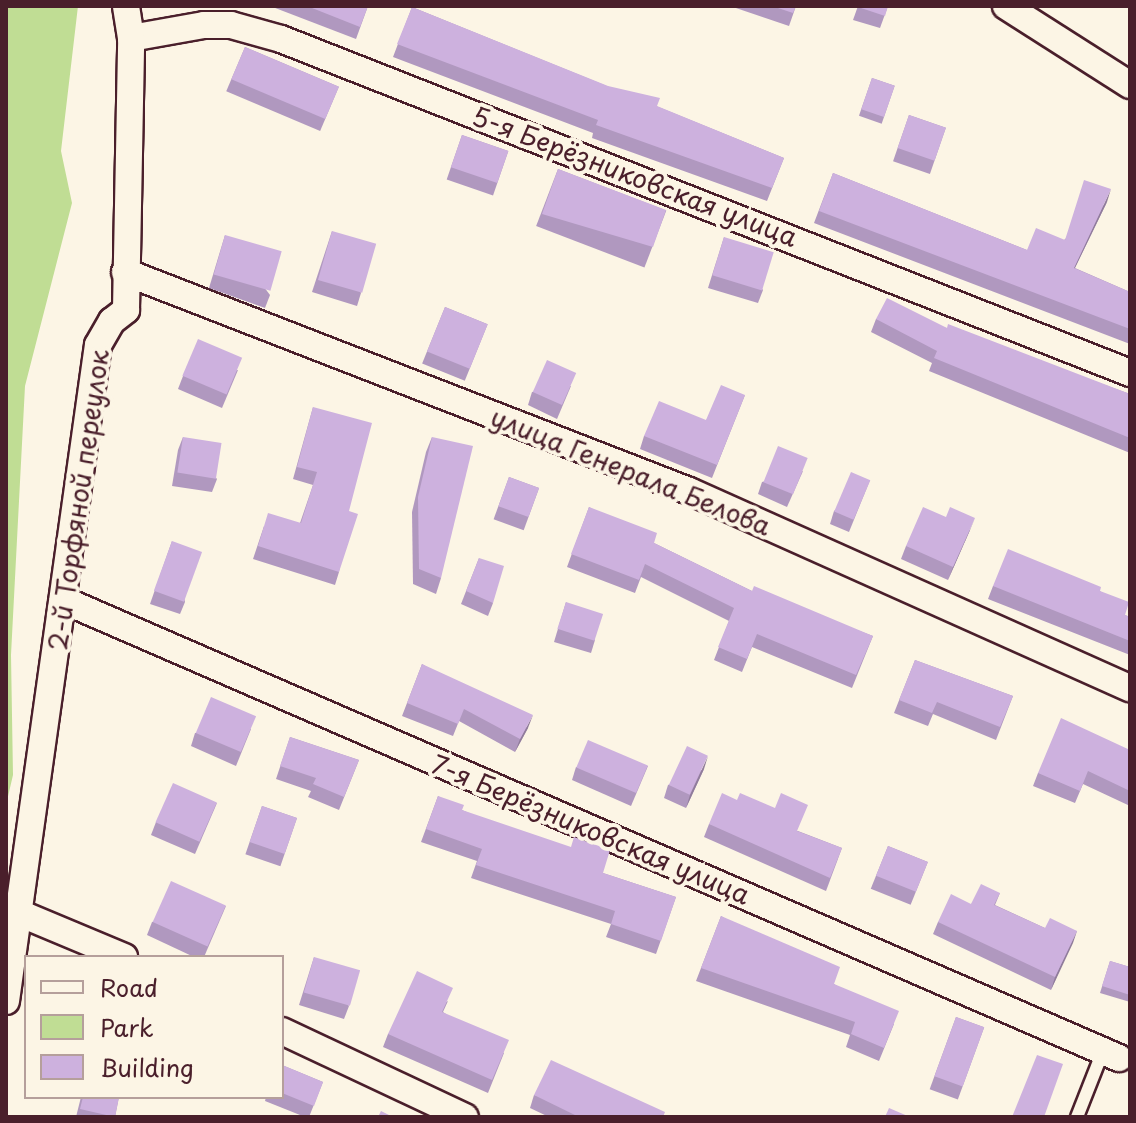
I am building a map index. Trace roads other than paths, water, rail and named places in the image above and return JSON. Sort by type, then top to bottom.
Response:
[{"type":"street","name":"2-й Торфяной переулок","points":[[6,1001],[98,345],[112,321],[126,310],[131,38],[126,6]]},
{"type":"street","points":[[1006,6],[1130,85]]},
{"type":"street","name":"5-я Берёзниковская улица","points":[[131,38],[204,25],[231,25],[281,39],[1130,373]]},
{"type":"street","name":"улица Генерала Белова","points":[[125,272],[689,491],[1130,688]]},
{"type":"street","name":"7-я Берёзниковская улица","points":[[63,600],[1117,1052]]},
{"type":"street","points":[[19,913],[119,955]]},
{"type":"street","points":[[284,1032],[465,1117]]},
{"type":"lane","points":[[1077,1117],[1117,1052]]}]
